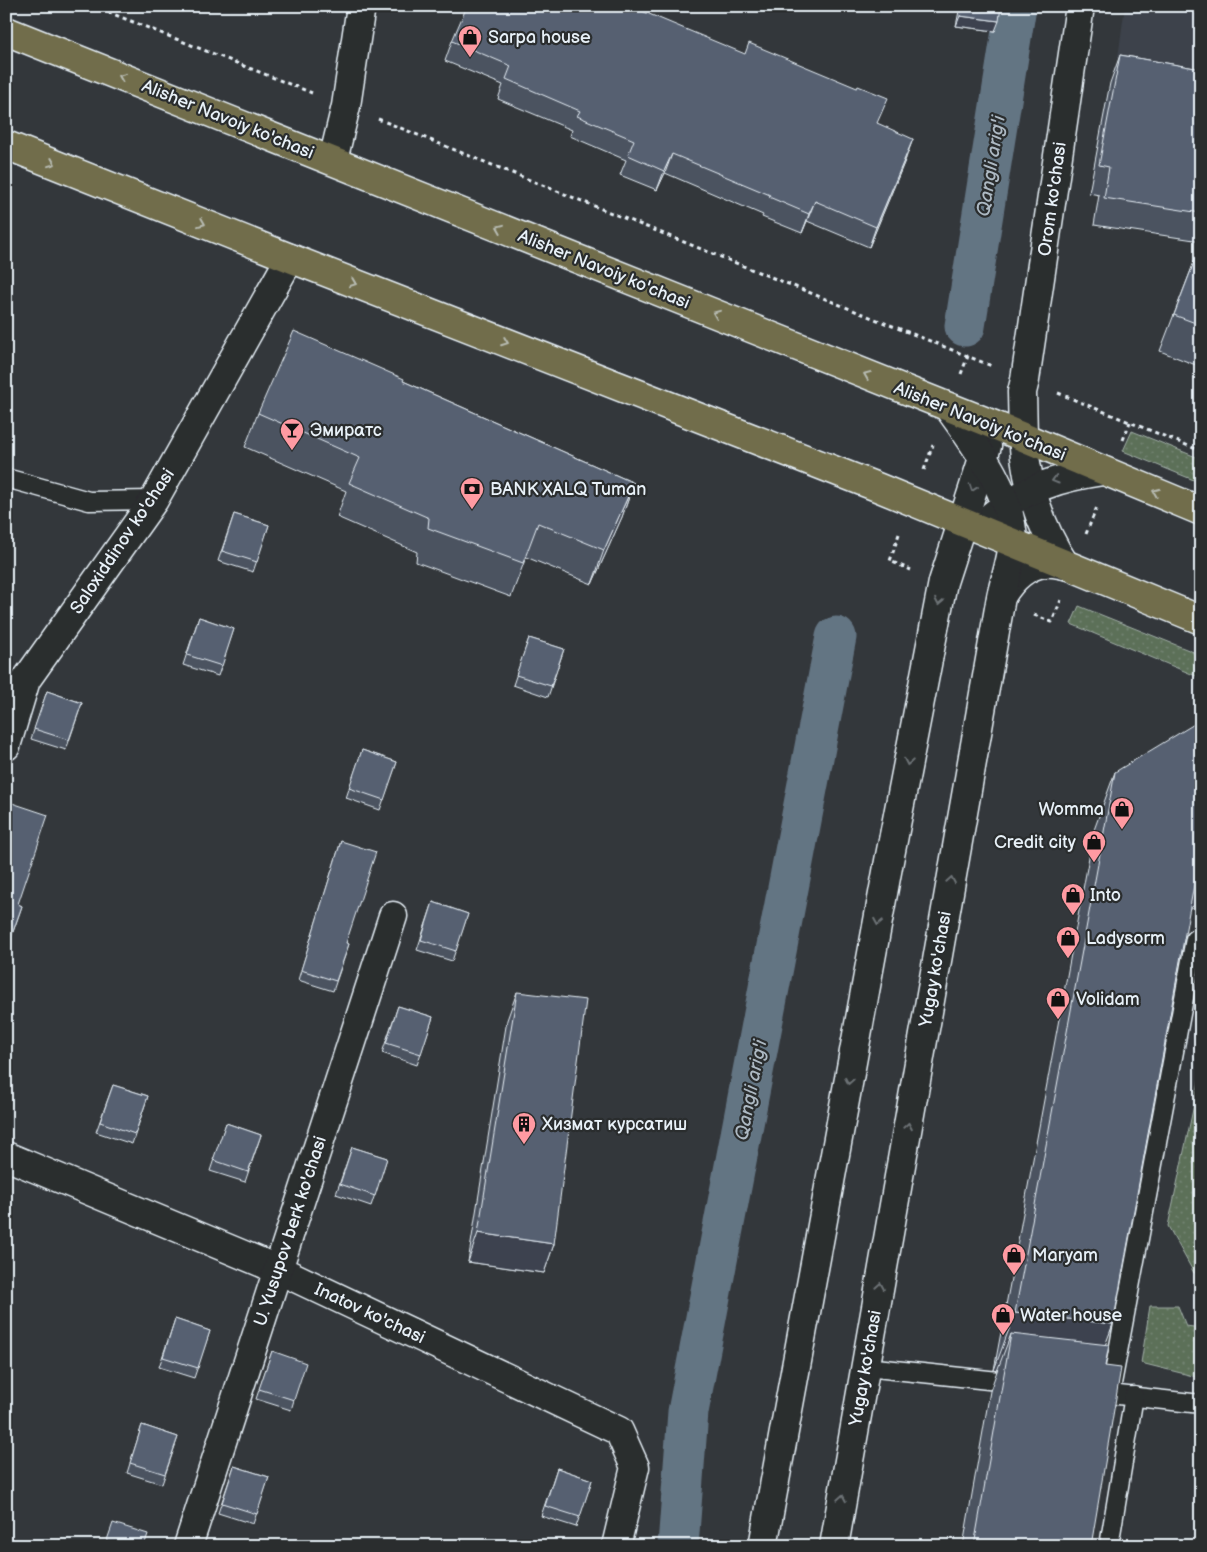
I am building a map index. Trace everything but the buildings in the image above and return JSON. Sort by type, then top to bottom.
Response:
[{"type":"main road","points":[[333,160],[346,106],[361,6]]},
{"type":"main road","name":"Orom ko'chasi","points":[[1069,566],[1042,526],[1030,490],[1024,460],[1023,386],[1080,6]]},
{"type":"main road","name":"Alisher Navoiy ko'chasi","points":[[6,31],[333,160],[1201,510]]},
{"type":"main road","points":[[6,145],[877,487],[1201,620]]},
{"type":"main road","name":"Saloxiddinov ko'chasi","points":[[6,746],[26,680],[154,500],[290,258]]},
{"type":"main road","points":[[763,1546],[889,861],[945,574],[970,525],[983,458],[994,425],[1023,386]]},
{"type":"main road","name":"Yugay ko'chasi","points":[[834,1546],[1000,597],[1013,543],[1011,522],[993,473],[948,407]]},
{"type":"main road","points":[[970,525],[1030,490],[1048,482],[1075,475],[1106,472]]},
{"type":"main road","points":[[1000,597],[1011,581],[1026,568],[1045,563],[1069,566]]},
{"type":"main road","name":"U. Yusupov berk ko'chasi","points":[[188,1546],[393,916]]},
{"type":"main road","name":"Inatov ko'chasi","points":[[6,1156],[277,1269],[619,1431],[635,1467],[616,1546]]},
{"type":"lane","points":[[6,478],[89,501],[154,500]]},
{"type":"lane","points":[[1110,1394],[1195,939],[1201,936]]},
{"type":"lane","points":[[866,1367],[1032,1385]]},
{"type":"lane","points":[[1081,1390],[1201,1404]]},
{"type":"lane","points":[[1109,1546],[1134,1396]]},
{"type":"path","points":[[93,6],[346,106],[1023,386],[1130,422],[1201,451]]},
{"type":"path","points":[[1052,622],[1069,566],[1106,472],[1130,422]]},
{"type":"shaded area","points":[[1125,6],[1201,6],[1201,70],[1118,58]]},
{"type":"green space","points":[[1132,431],[1201,459],[1201,483],[1123,451]]},
{"type":"green space","points":[[1079,606],[1201,655],[1201,678],[1071,624]]},
{"type":"green space","points":[[1201,1072],[1201,1271],[1194,1273],[1168,1226]]},
{"type":"green space","points":[[1150,1306],[1178,1306],[1186,1326],[1201,1328],[1201,1378],[1141,1363]]},
{"type":"waterway","name":"Qangli arig'i","points":[[965,326],[1016,6]]},
{"type":"waterway","name":"Qangli arig'i","points":[[678,1546],[688,1412],[836,637]]},
{"type":"place","name":"Sarpa house","points":[[470,58]]},
{"type":"place","name":"Эмиратс","points":[[292,451]]},
{"type":"place","name":"BANK XALQ Tuman","points":[[472,510]]},
{"type":"place","name":"Womma","points":[[1122,830]]},
{"type":"place","name":"Credit city","points":[[1094,863]]},
{"type":"place","name":"Into","points":[[1073,916]]},
{"type":"place","name":"Ladysorm","points":[[1068,959]]},
{"type":"place","name":"Volidam","points":[[1058,1020]]},
{"type":"place","name":"Хизмат курсатиш","points":[[524,1145]]},
{"type":"place","name":"Maryam","points":[[1014,1276]]},
{"type":"place","name":"Water house","points":[[1003,1336]]}]
